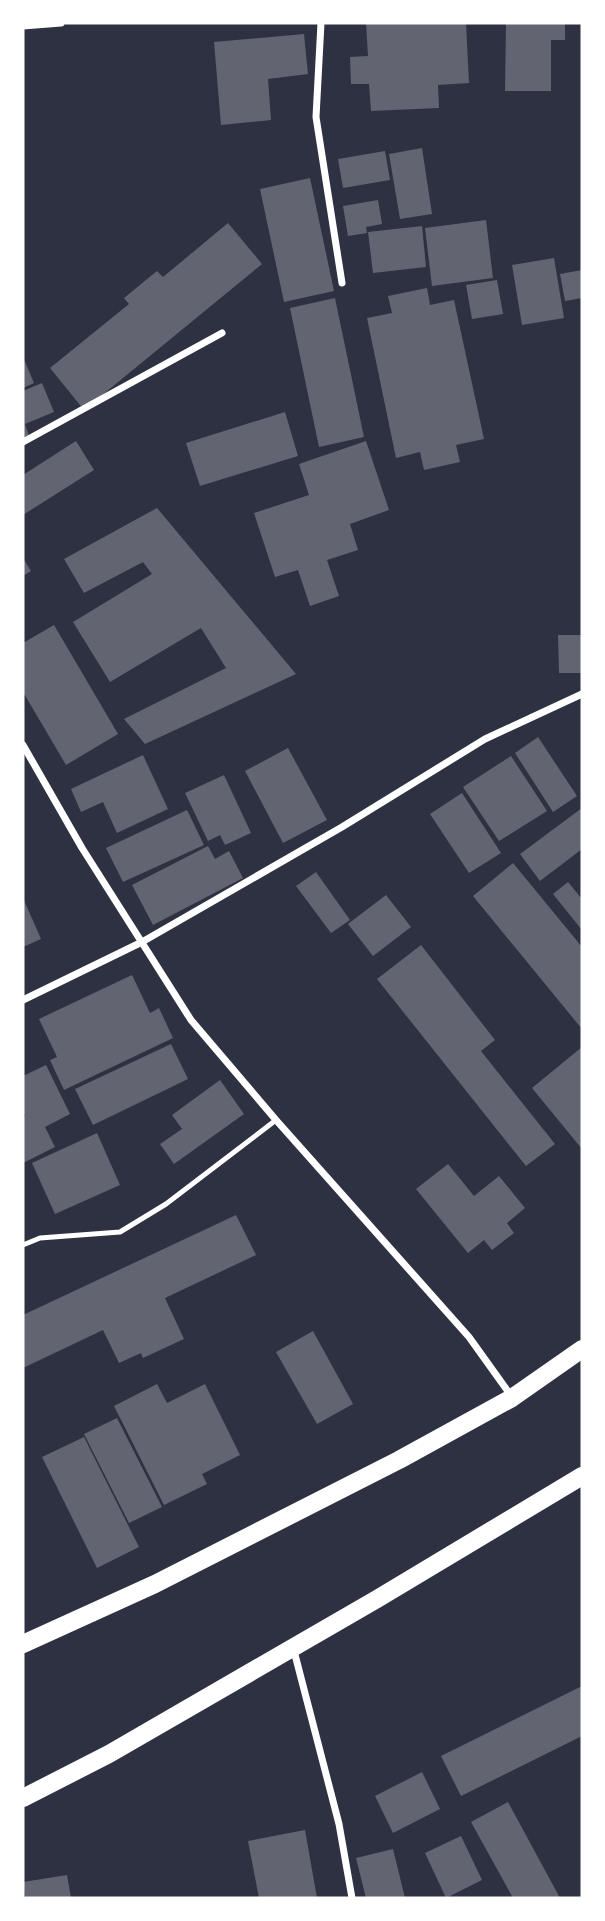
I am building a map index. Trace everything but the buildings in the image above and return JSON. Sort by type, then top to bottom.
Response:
[{"type":"main road","points":[[23,1644],[221,1552],[399,1460],[512,1398],[582,1349]]},
{"type":"main road","points":[[23,1798],[109,1754],[582,1476]]},
{"type":"street","points":[[23,26],[61,23]]},
{"type":"street","points":[[321,23],[316,117],[342,283]]},
{"type":"street","points":[[23,442],[222,333]]},
{"type":"street","points":[[23,1000],[142,942],[341,827],[485,739],[582,694]]},
{"type":"street","points":[[23,746],[82,848],[191,1020],[469,1337],[512,1398]]},
{"type":"street","points":[[293,1647],[340,1824],[352,1898]]},
{"type":"lane","points":[[23,1245],[40,1238],[120,1232],[166,1204],[276,1120]]}]
